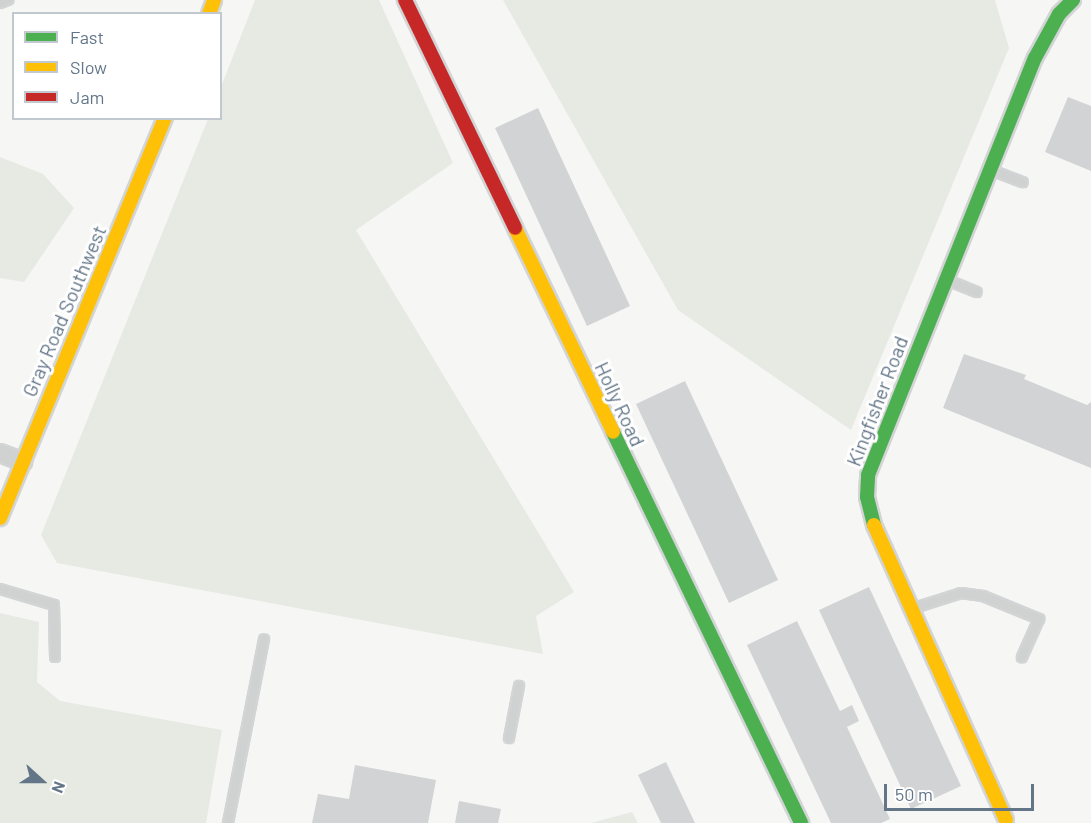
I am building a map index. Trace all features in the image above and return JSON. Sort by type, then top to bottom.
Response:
[{"type":"street","name":"Holly Road","points":[[405,0],[801,823]]},
{"type":"street","name":"Kingfisher Road","points":[[1007,822],[874,525],[867,497],[868,475],[1035,58],[1059,14],[1073,0]]},
{"type":"street","name":"Gray Road Southwest","points":[[0,519],[164,120]]},
{"type":"street","points":[[0,453],[23,462]]},
{"type":"lane","points":[[0,3],[8,0]]},
{"type":"lane","points":[[991,170],[1023,182]]},
{"type":"lane","points":[[945,279],[977,292]]},
{"type":"lane","points":[[0,589],[54,605],[55,657]]},
{"type":"lane","points":[[911,609],[961,593],[983,596],[1039,619],[1022,657]]},
{"type":"lane","points":[[228,823],[264,639]]},
{"type":"lane","points":[[509,738],[519,686]]},
{"type":"shaded area","points":[[255,0],[379,0],[453,163],[356,230],[574,592],[536,616],[543,654],[57,563],[41,535],[208,120],[222,120],[222,84]]},
{"type":"shaded area","points":[[503,0],[995,0],[1009,48],[851,430],[678,310]]},
{"type":"shaded area","points":[[0,157],[43,174],[74,208],[24,282],[0,278]]},
{"type":"shaded area","points":[[0,613],[39,622],[37,682],[60,701],[222,730],[206,823],[0,823]]},
{"type":"shaded area","points":[[632,812],[638,823],[591,823]]},
{"type":"building","points":[[1068,97],[1091,106],[1091,171],[1045,152]]},
{"type":"building","points":[[538,108],[630,306],[587,326],[495,128]]},
{"type":"building","points":[[964,354],[1026,375],[1024,379],[1087,405],[1091,402],[1091,468],[943,408]]},
{"type":"building","points":[[685,381],[778,580],[729,603],[636,404]]},
{"type":"building","points":[[869,587],[961,786],[911,809],[819,610]]},
{"type":"building","points":[[797,621],[840,711],[852,705],[859,721],[847,727],[890,819],[881,823],[831,823],[747,645]]},
{"type":"building","points":[[666,762],[695,823],[661,823],[638,775]]},
{"type":"building","points":[[355,765],[436,780],[428,823],[312,823],[318,794],[349,799]]},
{"type":"building","points":[[459,801],[501,809],[498,823],[455,823]]},
{"type":"traffic: fast","points":[[874,525],[867,497],[868,475],[1035,58],[1059,14],[1073,0]]},
{"type":"traffic: fast","points":[[613,432],[801,823]]},
{"type":"traffic: slow","points":[[210,12],[214,0]]},
{"type":"traffic: slow","points":[[0,518],[164,120]]},
{"type":"traffic: slow","points":[[515,228],[613,432]]},
{"type":"traffic: slow","points":[[874,525],[1006,820]]},
{"type":"traffic: jam","points":[[405,0],[515,228]]}]
